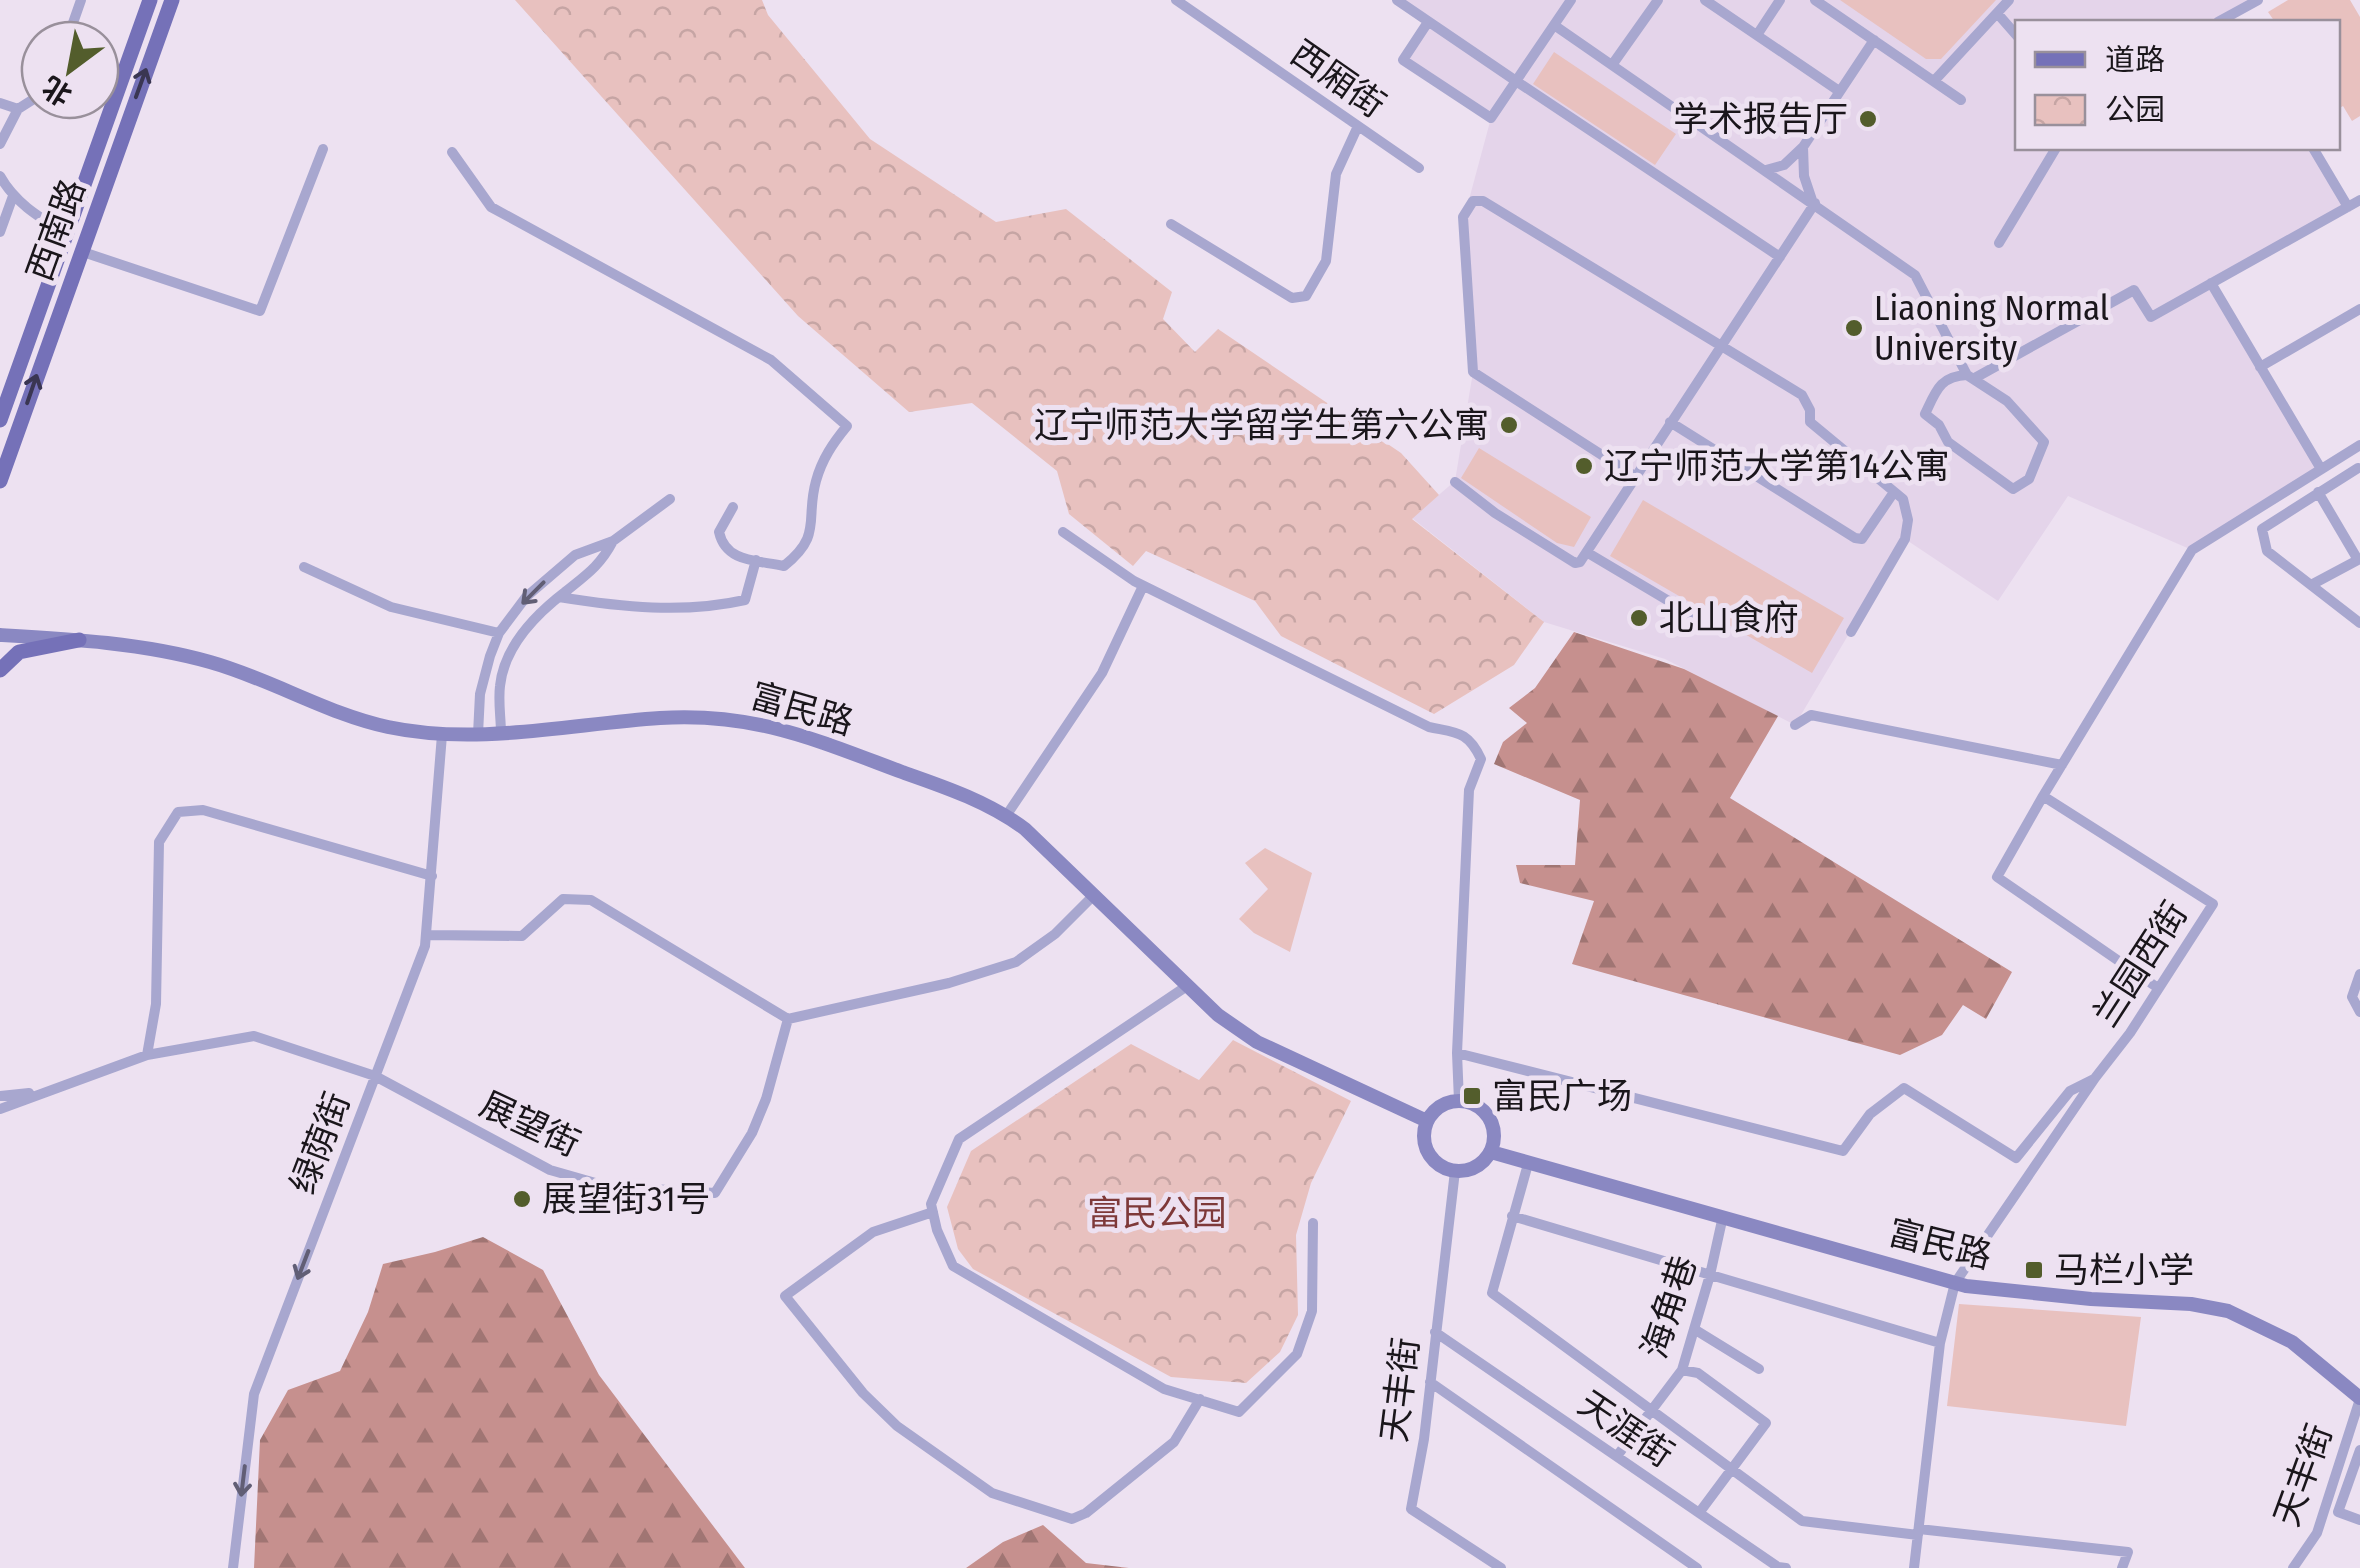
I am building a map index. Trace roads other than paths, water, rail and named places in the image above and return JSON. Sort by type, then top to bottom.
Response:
[{"type":"main road","name":"西南路","points":[[120,68],[150,0]]},
{"type":"main road","name":"西南路","points":[[0,482],[172,0]]},
{"type":"main road","name":"西南路","points":[[0,420],[99,120]]},
{"type":"main road","points":[[0,670],[19,652],[79,640]]},
{"type":"street","name":"西厢街","points":[[1176,0],[1419,168]]},
{"type":"street","points":[[1396,0],[1780,257]]},
{"type":"street","points":[[1428,22],[1403,60],[1491,118],[1571,0]]},
{"type":"street","points":[[1612,65],[1658,0]]},
{"type":"street","points":[[1706,0],[1839,91]]},
{"type":"street","points":[[1758,35],[1780,0]]},
{"type":"street","points":[[1815,0],[1961,100]]},
{"type":"street","points":[[1934,81],[2009,0]]},
{"type":"street","points":[[2236,18],[2258,0]]},
{"type":"street","points":[[1997,13],[2015,34]]},
{"type":"street","points":[[1554,25],[1915,275],[1970,377],[2007,400],[2044,442],[2029,479],[2013,489],[1948,442],[1939,424],[1925,414],[1944,380],[1952,376],[1970,377],[2134,290],[2150,317],[2360,200]]},
{"type":"street","points":[[1766,170],[1784,165],[1802,147],[1874,40]]},
{"type":"street","points":[[0,103],[18,109],[0,144]]},
{"type":"street","points":[[1172,224],[1292,298],[1306,296],[1326,261],[1336,174],[1358,126]]},
{"type":"street","points":[[1802,147],[1804,176],[1813,202]]},
{"type":"street","points":[[80,251],[260,311],[323,149]]},
{"type":"street","points":[[1999,244],[2055,150]]},
{"type":"street","points":[[2313,150],[2348,206]]},
{"type":"street","points":[[452,152],[491,206],[771,360],[847,426],[828,451],[815,483],[810,538],[784,566],[731,554],[722,545],[719,532],[734,507]]},
{"type":"street","points":[[0,176],[13,196],[33,214],[64,233]]},
{"type":"street","points":[[0,232],[13,196]]},
{"type":"street","points":[[1636,476],[1473,372],[1463,217],[1473,201],[1484,201],[1802,396],[1810,410],[1810,422],[1903,499],[1908,520],[1905,539],[1850,632]]},
{"type":"street","points":[[1455,482],[1495,513],[1580,562],[1813,202]]},
{"type":"street","points":[[2211,283],[2321,469]]},
{"type":"street","points":[[2260,366],[2360,309]]},
{"type":"street","points":[[1670,422],[1855,538],[1862,539],[1868,534],[1894,492]]},
{"type":"street","points":[[2158,988],[1997,877],[2192,550],[2360,445]]},
{"type":"street","points":[[2358,468],[2262,529],[2267,551],[2360,623]]},
{"type":"street","points":[[2312,585],[2358,560],[2318,492]]},
{"type":"street","points":[[478,734],[480,694],[499,633],[526,598],[575,555],[613,541],[670,499]]},
{"type":"street","points":[[1063,532],[1143,586],[1429,727],[1473,741],[1480,759],[1468,790],[1459,1101]]},
{"type":"street","points":[[501,734],[500,686],[506,661],[541,610],[602,562],[613,541]]},
{"type":"street","points":[[1588,552],[1699,619]]},
{"type":"street","points":[[559,596],[617,607],[708,608],[744,600],[756,560]]},
{"type":"street","points":[[304,567],[391,608],[499,633]]},
{"type":"street","points":[[1006,816],[1102,674],[1143,586]]},
{"type":"street","name":"富民路","points":[[0,635],[79,640],[210,662],[362,720],[442,734],[501,734],[660,718],[747,720],[782,727],[964,795],[1006,816],[1025,829],[1218,1015],[1257,1042],[1427,1121]]},
{"type":"street","points":[[1795,725],[1811,715],[2062,766]]},
{"type":"street","name":"绿荫街","points":[[233,1568],[254,1394],[425,946],[442,734]]},
{"type":"street","name":"兰园西街","points":[[1914,1568],[1940,1343],[1955,1283],[2213,904],[2043,796]]},
{"type":"street","points":[[146,1055],[156,1004],[159,842],[178,812],[203,810],[432,876]]},
{"type":"street","points":[[426,936],[522,936],[563,899],[592,900],[788,1019],[950,983],[1016,962],[1055,934],[1094,895]]},
{"type":"street","points":[[2360,974],[2352,997],[2360,1012]]},
{"type":"street","points":[[1187,986],[959,1139],[931,1204],[937,1230],[954,1266],[1164,1388],[1239,1412],[1297,1354],[1312,1311],[1313,1222]]},
{"type":"street","name":"展望街","points":[[0,1109],[146,1055],[254,1036],[375,1076],[550,1170],[606,1186],[715,1193],[759,1116],[788,1019]]},
{"type":"street","points":[[1458,1053],[1844,1151],[1870,1114],[1904,1088],[2016,1158],[2070,1090],[2095,1078]]},
{"type":"street","points":[[0,1096],[60,1086]]},
{"type":"street","points":[[1459,1101],[1470,1103],[1487,1116],[1494,1136],[1490,1152],[1478,1165],[1455,1171],[1444,1168],[1428,1153],[1424,1143],[1427,1121],[1440,1106],[1459,1101]]},
{"type":"street","name":"富民路","points":[[1490,1152],[1955,1283],[2091,1299],[2191,1304],[2228,1311],[2292,1342],[2360,1398]]},
{"type":"street","points":[[1528,1164],[1492,1293],[1802,1522],[2128,1552],[2122,1568]]},
{"type":"street","name":"天丰街","points":[[1455,1171],[1411,1509],[1500,1568]]},
{"type":"street","points":[[933,1212],[873,1232],[786,1296],[863,1394],[897,1426],[992,1493],[1072,1519],[1174,1442],[1200,1400]]},
{"type":"street","points":[[1512,1216],[1940,1343]]},
{"type":"street","name":"海角巷","points":[[1617,1456],[1682,1370],[1723,1216]]},
{"type":"street","points":[[1694,1330],[1759,1369]]},
{"type":"street","name":"天涯街","points":[[1435,1332],[1778,1567],[1786,1568]]},
{"type":"street","points":[[1682,1370],[1698,1373],[1766,1423],[1699,1513]]},
{"type":"street","points":[[1430,1382],[1697,1568]]},
{"type":"street","name":"天丰街","points":[[2293,1568],[2317,1533],[2360,1398]]},
{"type":"street","points":[[2360,1450],[2338,1512],[2360,1520]]},
{"type":"place","name":"学术报告厅","points":[[1868,119]]},
{"type":"place","name":"Liaoning Normal University","points":[[1854,328]]},
{"type":"place","name":"辽宁师范大学留学生第六公寓","points":[[1509,425]]},
{"type":"place","name":"辽宁师范大学第14公寓","points":[[1584,466]]},
{"type":"place","name":"北山食府","points":[[1639,618]]},
{"type":"place","name":"富民广场","points":[[1472,1096]]},
{"type":"place","name":"展望街31号","points":[[522,1199]]},
{"type":"place","name":"马栏小学","points":[[2034,1270]]},
{"type":"park label","name":"富民公园","points":[[1157,1213]]}]
